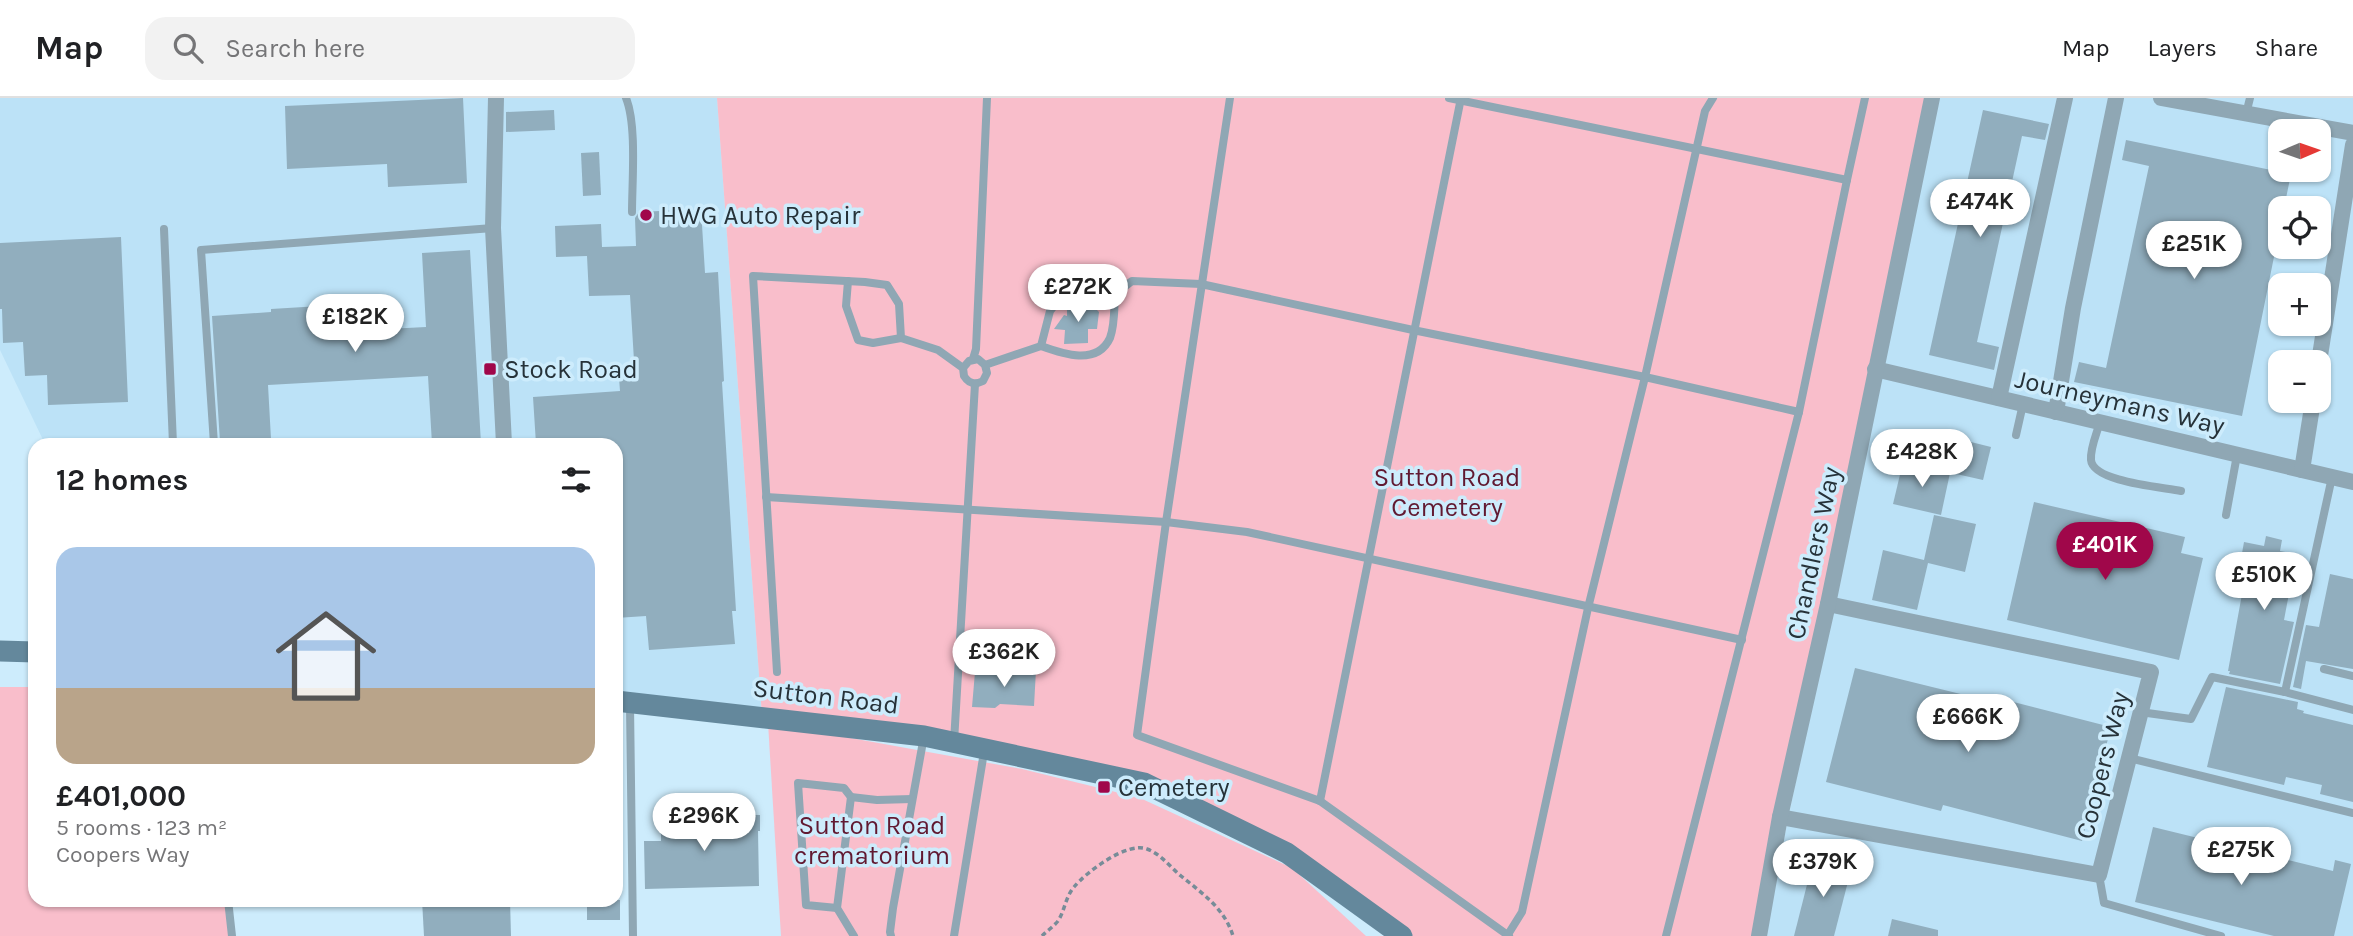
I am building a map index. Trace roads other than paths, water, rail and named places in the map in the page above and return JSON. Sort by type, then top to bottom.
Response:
[{"type":"street","points":[[496,98],[493,228],[505,438]]},
{"type":"street","name":"Chandlers Way","points":[[1759,936],[1780,817],[1828,604],[1932,98]]},
{"type":"street","points":[[1999,398],[2065,98]]},
{"type":"street","points":[[2056,412],[2073,308],[2116,98]]},
{"type":"street","points":[[2161,98],[2248,106],[2353,133]]},
{"type":"street","points":[[2321,350],[2353,145]]},
{"type":"street","name":"Journeymans Way","points":[[1875,369],[2353,482]]},
{"type":"street","points":[[2302,470],[2311,413]]},
{"type":"street","name":"Coopers Way","points":[[1780,817],[2099,875],[2151,672],[1828,604]]},
{"type":"street","points":[[0,651],[28,652]]},
{"type":"street","name":"Sutton Road","points":[[623,701],[924,736],[1144,783],[1287,853],[1402,936]]},
{"type":"lane","points":[[626,98],[630,109],[632,138],[632,212]]},
{"type":"lane","points":[[963,368],[973,359],[976,349],[987,98]]},
{"type":"lane","points":[[1230,98],[1137,735],[1320,801],[1508,936],[1522,912],[1588,608],[1645,377],[1704,111],[1713,98]]},
{"type":"lane","points":[[1448,98],[1847,180]]},
{"type":"lane","points":[[1666,936],[1799,412],[1865,98]]},
{"type":"lane","points":[[1320,801],[1461,99]]},
{"type":"lane","points":[[214,438],[201,250],[493,228]]},
{"type":"lane","points":[[164,229],[173,438]]},
{"type":"lane","points":[[777,672],[753,276],[887,285],[899,304],[901,338]]},
{"type":"lane","points":[[848,281],[846,306],[858,340],[873,343],[901,338],[938,350],[963,368],[966,380],[975,384],[983,381],[987,369],[982,361],[973,359]]},
{"type":"lane","points":[[1041,346],[1050,311],[1062,296],[1084,293],[1115,294],[1132,281],[1201,284],[1799,412]]},
{"type":"lane","points":[[985,365],[1041,346],[1074,356],[1095,353],[1103,348],[1110,337],[1115,294]]},
{"type":"lane","points":[[954,742],[975,384]]},
{"type":"lane","points":[[2016,435],[2023,404]]},
{"type":"lane","points":[[2100,422],[2091,455],[2094,468],[2115,479],[2181,491]]},
{"type":"lane","points":[[2226,515],[2237,455]]},
{"type":"lane","points":[[2286,692],[2332,477]]},
{"type":"lane","points":[[766,497],[1166,522],[1247,532],[1369,561],[1742,640]]},
{"type":"lane","points":[[2324,669],[2353,676]]},
{"type":"lane","points":[[2140,712],[2191,719],[2212,677],[2286,692],[2353,710]]},
{"type":"lane","points":[[623,701],[633,936]]},
{"type":"lane","points":[[891,936],[893,908],[924,736]]},
{"type":"lane","points":[[954,936],[984,749]]},
{"type":"lane","points":[[2129,758],[2353,813]]},
{"type":"lane","points":[[837,908],[806,905],[798,783],[844,788],[851,797],[837,908],[854,936]]},
{"type":"lane","points":[[851,797],[877,800],[912,799]]},
{"type":"lane","points":[[2099,875],[2104,903],[2221,936]]},
{"type":"lane","points":[[229,907],[232,936]]},
{"type":"place","name":"HWG Auto Repair","points":[[646,215]]},
{"type":"place","name":"Stock Road","points":[[490,369]]},
{"type":"place","name":"Cemetery","points":[[1104,787]]},
{"type":"park label","name":"Sutton Road Cemetery","points":[[1447,492]]},
{"type":"park label","name":"Sutton Road crematorium","points":[[872,840]]}]
